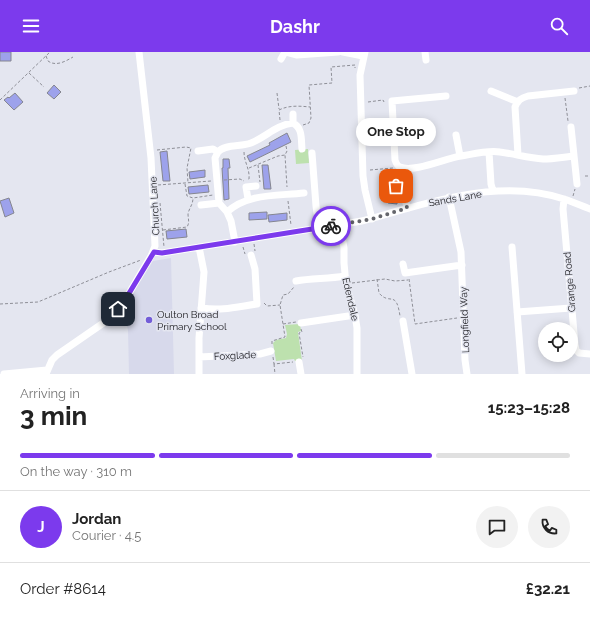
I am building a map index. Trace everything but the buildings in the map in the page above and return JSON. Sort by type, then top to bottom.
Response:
[{"type":"street","name":"Church Lane","points":[[4,374],[46,372],[52,360],[58,354],[112,318],[125,300],[152,254],[156,238],[151,158],[139,52]]},
{"type":"street","points":[[281,59],[286,52],[297,55],[338,52]]},
{"type":"street","points":[[343,52],[364,54],[360,75],[363,171],[365,190],[372,219]]},
{"type":"street","points":[[518,155],[516,107],[521,98],[568,90]]},
{"type":"street","points":[[491,91],[497,97],[518,102]]},
{"type":"street","points":[[442,99],[388,102],[395,160],[400,167],[406,168],[430,165],[460,156],[489,152],[499,152],[546,159],[574,156]]},
{"type":"street","points":[[293,114],[296,124],[300,130],[302,149]]},
{"type":"street","points":[[239,241],[227,212],[219,203],[215,158],[218,152],[225,147],[252,143],[281,126],[296,124]]},
{"type":"street","points":[[571,126],[569,135],[574,156],[582,178]]},
{"type":"street","points":[[456,135],[460,156]]},
{"type":"street","points":[[198,150],[214,149],[218,152]]},
{"type":"street","points":[[489,152],[491,184],[493,191]]},
{"type":"street","points":[[312,153],[317,163],[316,206],[319,228]]},
{"type":"street","points":[[248,199],[246,187],[258,185]]},
{"type":"street","points":[[385,187],[402,186],[407,208]]},
{"type":"street","name":"Sands Lane","points":[[152,254],[372,219],[449,197],[493,191],[524,192],[567,200],[590,209]]},
{"type":"street","points":[[227,212],[235,205],[248,199],[262,196],[304,193]]},
{"type":"street","name":"Longfield Way","points":[[449,197],[459,239],[462,265],[467,374]]},
{"type":"street","name":"Grange Road","points":[[567,200],[563,209],[576,350],[579,353],[590,354]]},
{"type":"street","points":[[201,205],[219,203]]},
{"type":"street","name":"Edendale","points":[[340,224],[344,248],[346,284],[356,315],[357,374]]},
{"type":"street","points":[[199,247],[204,272],[199,338],[199,374]]},
{"type":"street","points":[[512,247],[522,374]]},
{"type":"street","points":[[202,308],[213,310],[230,309],[260,303],[255,269],[251,256]]},
{"type":"street","points":[[404,264],[405,273],[462,265]]},
{"type":"street","points":[[296,281],[308,278],[332,278],[345,276]]},
{"type":"street","points":[[517,312],[572,308]]},
{"type":"street","points":[[301,323],[356,315]]},
{"type":"street","points":[[403,321],[412,374]]},
{"type":"street","name":"Foxglade","points":[[199,357],[249,355],[271,351]]},
{"type":"street","points":[[299,362],[301,374]]},
{"type":"path","points":[[0,100],[50,52]]},
{"type":"path","points":[[46,55],[48,61],[53,63],[60,63],[73,57]]},
{"type":"path","points":[[296,124],[304,125],[309,123],[311,118],[309,85],[332,83],[331,66],[355,66],[355,75],[360,75]]},
{"type":"path","points":[[29,72],[44,87]]},
{"type":"path","points":[[571,126],[568,126],[568,90],[590,86]]},
{"type":"path","points":[[278,93],[279,110]]},
{"type":"path","points":[[361,102],[383,100],[388,102]]},
{"type":"path","points":[[158,185],[216,180],[240,179],[246,181],[249,179],[249,173],[245,163],[243,145]]},
{"type":"path","points":[[248,168],[278,156],[285,155],[287,151],[286,146]]},
{"type":"path","points":[[155,153],[160,149],[191,148],[187,168],[188,183]]},
{"type":"path","points":[[258,164],[258,185]]},
{"type":"path","points":[[363,171],[400,167]]},
{"type":"path","points":[[567,200],[575,190],[574,184],[582,178]]},
{"type":"path","points":[[185,183],[186,196],[193,198],[218,194]]},
{"type":"path","points":[[162,230],[187,227],[189,224],[188,211],[193,204],[193,198]]},
{"type":"path","points":[[159,200],[164,248]]},
{"type":"path","points":[[239,241],[245,256],[251,256],[255,253],[253,239]]},
{"type":"path","points":[[0,304],[38,302],[152,254]]},
{"type":"path","points":[[346,284],[385,278],[396,281],[409,280],[415,324],[464,317]]},
{"type":"path","points":[[377,279],[379,293],[383,297],[396,301],[398,304],[400,320],[403,321]]},
{"type":"path","points":[[275,374],[271,351],[272,341],[284,337],[280,305],[283,295],[288,294],[295,286],[296,281]]},
{"type":"path","points":[[260,303],[267,306],[280,305]]},
{"type":"path","points":[[274,364],[292,361],[294,363],[303,362],[299,333],[302,332],[301,323],[283,324]]},
{"type":"shaded area","name":"Oulton Broad Primary School","points":[[171,258],[174,374],[129,374],[128,330],[123,310],[153,261]]},
{"type":"green space","points":[[308,149],[309,163],[296,164],[295,150]]},
{"type":"green space","points":[[300,324],[301,331],[298,332],[302,361],[295,361],[294,359],[276,361],[273,343],[276,340],[286,338],[287,334],[285,325]]},
{"type":"way so far","points":[[331,226],[372,219],[407,208],[402,186],[396,186]]},
{"type":"place","name":"One Stop","points":[[396,186]]},
{"type":"place","name":"Oulton Broad Primary School","points":[[149,320]]},
{"type":"route","points":[[118,309],[154,252],[162,253],[331,226]]}]
